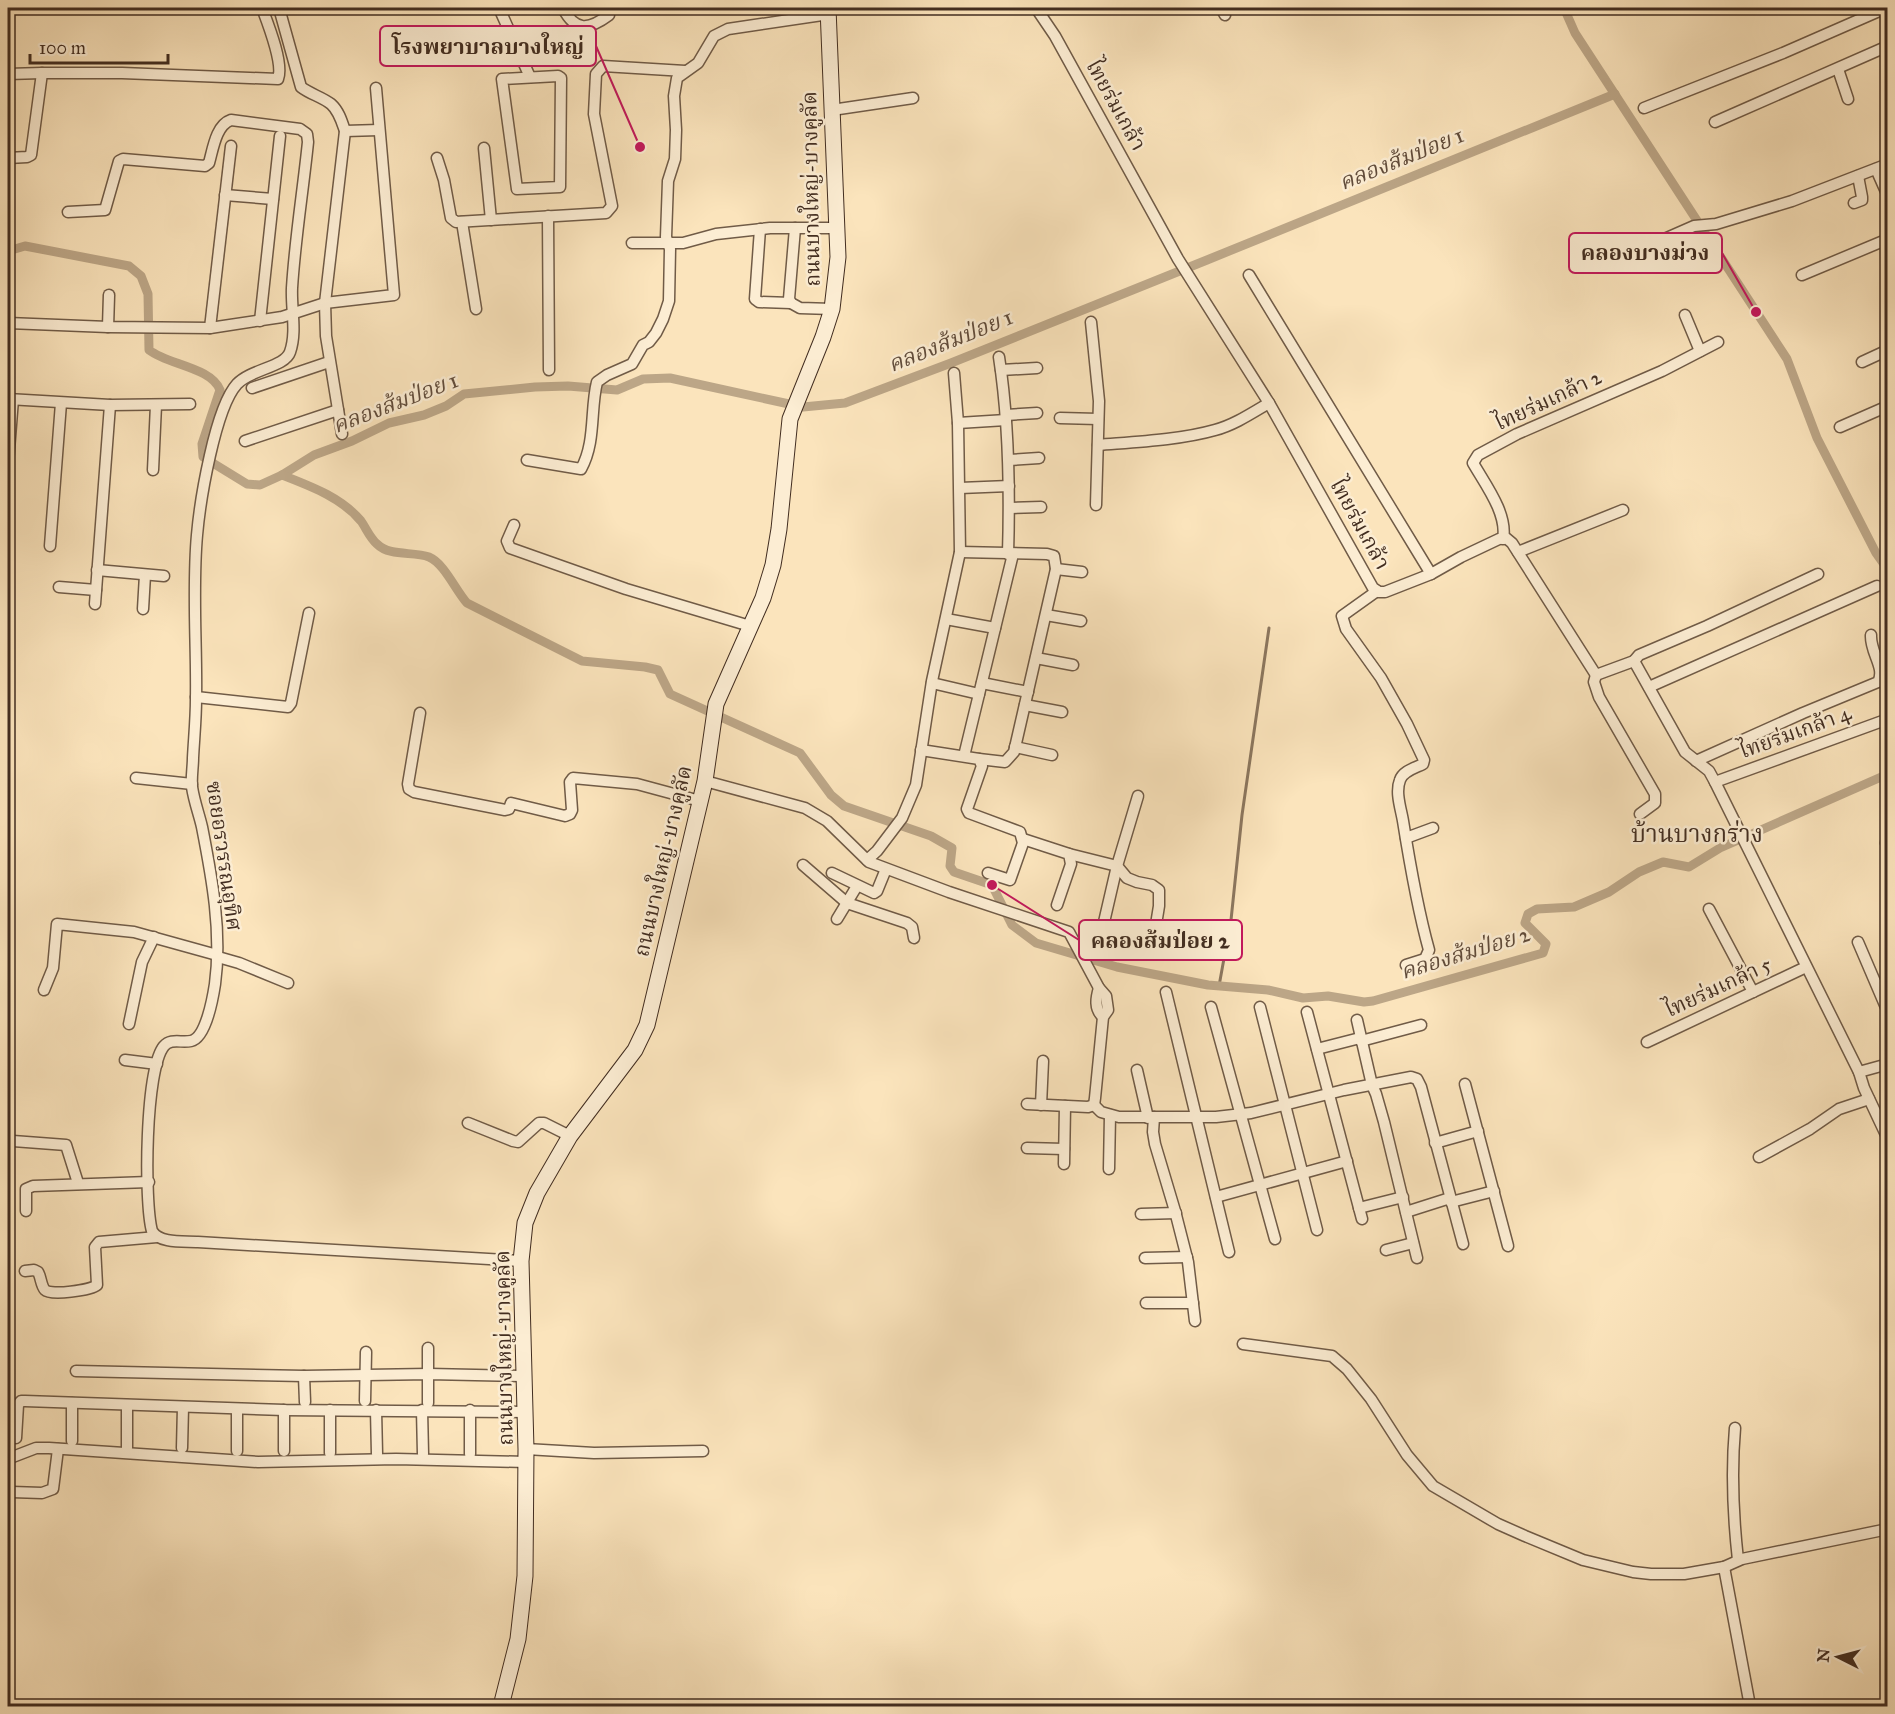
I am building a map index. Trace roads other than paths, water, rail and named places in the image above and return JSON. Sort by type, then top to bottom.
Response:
[{"type":"street","points":[[8,74],[122,73],[278,79],[279,63],[262,8]]},
{"type":"street","points":[[279,8],[301,87],[332,105],[340,115],[345,131],[325,303],[329,362],[342,434]]},
{"type":"street","points":[[499,8],[530,77]]},
{"type":"street","points":[[563,8],[570,21],[579,26],[596,23],[609,15]]},
{"type":"street","name":"ไทยร่มเกล้า","points":[[1036,8],[1055,36],[1178,259],[1269,403],[1373,588],[1385,592],[1431,574],[1461,556],[1503,539]]},
{"type":"street","points":[[1644,108],[1783,53],[1886,8]]},
{"type":"street","points":[[527,460],[581,469],[585,462],[591,435],[597,382],[632,364],[643,345],[649,342],[656,333],[663,319],[669,301],[669,243],[666,237],[668,181],[675,159],[674,86],[677,78],[698,63],[714,36],[728,29],[829,11]]},
{"type":"street","name":"ถนนบางใหญ่-บางคูลัด","points":[[501,1707],[518,1639],[524,1602],[526,1455],[521,1261],[525,1223],[530,1208],[570,1136],[635,1050],[647,1025],[705,781],[715,710],[763,597],[773,564],[779,529],[790,419],[832,309],[838,257],[829,11]]},
{"type":"street","points":[[1716,122],[1887,46]]},
{"type":"street","points":[[437,158],[444,180],[451,218],[456,222],[606,213],[612,206],[594,114],[596,74],[603,66],[685,71]]},
{"type":"street","points":[[1838,69],[1848,99]]},
{"type":"street","points":[[8,158],[31,155],[42,73]]},
{"type":"street","points":[[558,76],[561,78],[561,184],[559,188],[520,190],[515,186],[502,79],[530,77],[558,76]]},
{"type":"street","points":[[8,323],[134,328],[210,328],[292,315],[325,303],[394,295],[376,88]]},
{"type":"street","points":[[832,110],[913,98]]},
{"type":"street","points":[[68,212],[105,210],[119,161],[123,159],[205,166],[209,163],[220,128],[231,120],[300,129],[307,134],[308,142],[292,289],[292,315]]},
{"type":"street","points":[[345,131],[379,130]]},
{"type":"street","points":[[260,321],[280,136]]},
{"type":"street","points":[[210,328],[231,146]]},
{"type":"street","points":[[483,148],[491,220]]},
{"type":"street","points":[[1612,262],[1694,226],[1716,224],[1792,201],[1887,164]]},
{"type":"street","points":[[1875,169],[1887,196]]},
{"type":"street","points":[[1854,203],[1862,200],[1858,176]]},
{"type":"street","points":[[225,195],[273,199]]},
{"type":"street","points":[[548,216],[549,370]]},
{"type":"street","points":[[462,222],[476,309]]},
{"type":"street","points":[[790,303],[795,228]]},
{"type":"street","points":[[632,243],[683,243],[716,234],[760,229],[837,228]]},
{"type":"street","points":[[760,229],[755,299],[759,302],[790,303],[800,308],[832,309]]},
{"type":"street","points":[[1802,275],[1887,239]]},
{"type":"street","points":[[1249,275],[1431,574]]},
{"type":"street","points":[[108,327],[109,295]]},
{"type":"street","name":"ซอยอรวรรณอุทิศ","points":[[157,1237],[151,1226],[148,1128],[157,1064],[161,1050],[166,1044],[171,1041],[193,1041],[201,1034],[214,987],[217,956],[213,885],[192,784],[196,697],[196,543],[210,456],[227,398],[237,384],[249,374],[287,360],[293,338],[292,315]]},
{"type":"street","points":[[1685,315],[1700,351]]},
{"type":"street","points":[[1091,322],[1098,389],[1096,506]]},
{"type":"street","name":"ไทยร่มเกล้า 2","points":[[1503,539],[1505,526],[1502,516],[1473,463],[1478,454],[1517,434],[1662,371],[1718,342]]},
{"type":"street","points":[[1862,362],[1887,350]]},
{"type":"street","points":[[964,756],[1011,554],[1009,460],[999,357]]},
{"type":"street","points":[[252,388],[329,362]]},
{"type":"street","points":[[1001,370],[1037,368]]},
{"type":"street","points":[[867,860],[877,851],[902,818],[916,785],[932,683],[960,552],[958,423],[954,373]]},
{"type":"street","points":[[8,463],[10,399],[110,405],[190,404]]},
{"type":"street","points":[[50,546],[61,403]]},
{"type":"street","points":[[1098,445],[1215,430],[1269,403]]},
{"type":"street","points":[[95,604],[110,405]]},
{"type":"street","points":[[153,470],[156,405]]},
{"type":"street","points":[[1840,427],[1887,406]]},
{"type":"street","points":[[245,441],[338,410]]},
{"type":"street","points":[[958,423],[1037,413]]},
{"type":"street","points":[[1060,418],[1098,419]]},
{"type":"street","points":[[1009,460],[1039,458]]},
{"type":"street","points":[[960,488],[1009,486]]},
{"type":"street","points":[[1010,508],[1041,507]]},
{"type":"street","points":[[1518,552],[1623,510]]},
{"type":"street","points":[[514,525],[507,542],[510,548],[626,589],[750,626]]},
{"type":"street","points":[[1503,539],[1512,543],[1596,675],[1594,682],[1599,697],[1655,794],[1655,803],[1640,814]]},
{"type":"street","points":[[921,750],[1005,762],[1011,756],[1056,569],[1054,556],[960,552]]},
{"type":"street","points":[[1056,569],[1082,572]]},
{"type":"street","points":[[97,570],[164,576]]},
{"type":"street","points":[[1596,675],[1634,661],[1639,655],[1818,574]]},
{"type":"street","points":[[143,609],[145,575]]},
{"type":"street","points":[[1649,687],[1877,586]]},
{"type":"street","points":[[59,587],[96,590]]},
{"type":"street","points":[[1377,591],[1342,616],[1342,621],[1381,678],[1422,755],[1422,764],[1404,774],[1400,779],[1400,802],[1409,866],[1429,950],[1425,959],[1406,965]]},
{"type":"street","points":[[196,697],[288,707],[291,703],[309,613]]},
{"type":"street","points":[[1046,615],[1081,621]]},
{"type":"street","points":[[946,619],[995,628]]},
{"type":"street","points":[[1696,761],[1878,682],[1882,676],[1882,670],[1872,652],[1871,634]]},
{"type":"street","points":[[1036,658],[1074,664]]},
{"type":"street","points":[[1634,661],[1685,752],[1709,771],[1739,826],[1806,967],[1860,1072],[1887,1139]]},
{"type":"street","points":[[932,683],[1028,692]]},
{"type":"street","points":[[1025,705],[1062,712]]},
{"type":"street","points":[[420,713],[408,784],[409,789],[414,792],[505,810],[509,809],[512,804],[565,816],[572,810],[570,782],[573,778],[638,784],[700,801]]},
{"type":"street","name":"ไทยร่มเกล้า 4","points":[[1715,782],[1887,719]]},
{"type":"street","points":[[1015,747],[1052,755]]},
{"type":"street","points":[[980,759],[982,766],[968,809],[969,813],[1020,832],[1023,839],[1010,880],[988,873]]},
{"type":"street","points":[[136,778],[192,784]]},
{"type":"street","points":[[705,781],[806,808],[827,821],[867,860],[886,869],[1069,932],[1099,988],[1106,996],[1108,1010],[1103,1017],[1094,1105]]},
{"type":"street","points":[[1098,948],[1117,866],[1138,796]]},
{"type":"street","points":[[1406,838],[1433,828]]},
{"type":"street","points":[[1887,831],[1887,848]]},
{"type":"street","points":[[1023,839],[1117,866],[1127,878],[1152,885],[1159,890],[1153,943]]},
{"type":"street","points":[[1057,905],[1071,864],[1069,854]]},
{"type":"street","points":[[804,865],[846,903],[907,923],[912,927],[914,938]]},
{"type":"street","points":[[832,873],[874,893],[886,869]]},
{"type":"street","points":[[837,919],[857,886]]},
{"type":"street","points":[[1708,909],[1753,992]]},
{"type":"street","points":[[44,990],[52,968],[57,924],[100,927],[154,937],[239,963],[288,983]]},
{"type":"street","points":[[129,1024],[142,962],[154,937]]},
{"type":"street","points":[[1858,942],[1887,1012]]},
{"type":"street","name":"ไทยร่มเกล้า 5","points":[[1647,1042],[1806,967]]},
{"type":"street","points":[[1166,992],[1229,1252]]},
{"type":"street","points":[[1211,1006],[1275,1239]]},
{"type":"street","points":[[1260,1007],[1317,1230]]},
{"type":"street","points":[[1307,1012],[1361,1214],[1403,1197]]},
{"type":"street","points":[[1357,1020],[1371,1085],[1379,1103],[1417,1258]]},
{"type":"street","points":[[1317,1049],[1421,1025]]},
{"type":"street","points":[[125,1060],[157,1064]]},
{"type":"street","points":[[1041,1105],[1043,1061]]},
{"type":"street","points":[[1860,1072],[1887,1064]]},
{"type":"street","points":[[1137,1070],[1151,1118],[1155,1144],[1176,1213],[1186,1257],[1195,1322]]},
{"type":"street","points":[[1094,1105],[1101,1112],[1119,1117],[1197,1118],[1242,1114],[1371,1085],[1411,1077],[1417,1079],[1462,1244]]},
{"type":"street","points":[[1465,1084],[1508,1246]]},
{"type":"street","points":[[1759,1157],[1810,1129],[1839,1109],[1869,1099]]},
{"type":"street","points":[[1027,1104],[1088,1107],[1094,1105]]},
{"type":"street","points":[[1064,1164],[1065,1106]]},
{"type":"street","points":[[1108,1169],[1110,1115]]},
{"type":"street","points":[[468,1123],[518,1142],[539,1123],[544,1123],[570,1136]]},
{"type":"street","points":[[1436,1143],[1478,1131]]},
{"type":"street","points":[[13,1141],[66,1145],[78,1183]]},
{"type":"street","points":[[1027,1148],[1064,1149]]},
{"type":"street","points":[[1216,1197],[1347,1161]]},
{"type":"street","points":[[26,1211],[25,1194],[28,1188],[46,1184],[148,1182]]},
{"type":"street","points":[[1406,1212],[1494,1191]]},
{"type":"street","points":[[1141,1214],[1176,1213]]},
{"type":"street","points":[[25,1271],[38,1272],[44,1288],[50,1293],[88,1290],[97,1285],[95,1247],[99,1242],[157,1237],[215,1243],[521,1261]]},
{"type":"street","points":[[1386,1250],[1413,1242]]},
{"type":"street","points":[[1145,1258],[1186,1257]]},
{"type":"street","points":[[1146,1303],[1193,1303]]},
{"type":"street","points":[[1243,1344],[1332,1356],[1347,1369],[1371,1399],[1407,1455],[1433,1486],[1498,1524],[1569,1555],[1633,1572],[1674,1574],[1724,1567],[1738,1560],[1887,1528]]},
{"type":"street","points":[[423,1455],[429,1374],[428,1348]]},
{"type":"street","points":[[365,1401],[366,1352]]},
{"type":"street","points":[[76,1371],[304,1376],[429,1374],[523,1376]]},
{"type":"street","points":[[304,1376],[305,1402]]},
{"type":"street","points":[[16,1438],[18,1406],[21,1401],[284,1410],[376,1410],[425,1406],[524,1412]]},
{"type":"street","points":[[72,1403],[72,1441]]},
{"type":"street","points":[[127,1405],[127,1448]]},
{"type":"street","points":[[182,1449],[183,1407]]},
{"type":"street","points":[[237,1408],[237,1451]]},
{"type":"street","points":[[284,1410],[284,1451]]},
{"type":"street","points":[[330,1410],[330,1454]]},
{"type":"street","points":[[376,1410],[377,1454]]},
{"type":"street","points":[[470,1410],[470,1454]]},
{"type":"street","points":[[1735,1428],[1732,1473],[1738,1560]]},
{"type":"street","points":[[10,1458],[36,1448],[258,1462],[703,1451]]},
{"type":"street","points":[[12,1492],[42,1493],[53,1490],[58,1449]]},
{"type":"street","points":[[1724,1567],[1750,1707]]},
{"type":"waterway","points":[[1564,8],[1575,33],[1787,359],[1817,438],[1876,553],[1888,570]]},
{"type":"waterway","name":"คลองส้มป่อย 1","points":[[8,251],[25,246],[129,266],[141,276],[148,294],[149,350],[208,376],[220,390],[202,444],[203,457],[247,484],[260,485],[282,475],[314,455],[352,441],[389,423],[424,415],[446,406],[464,394],[568,386],[617,390],[643,379],[670,378],[803,407],[845,403],[951,363],[1615,94]]},
{"type":"waterway","name":"คลองส้มป่อย 2","points":[[282,475],[324,493],[344,505],[361,521],[372,539],[382,548],[388,551],[423,555],[434,560],[445,571],[467,603],[582,661],[658,670],[670,694],[800,753],[831,795],[844,806],[931,836],[952,848],[950,866],[954,872],[992,885],[1012,925],[1036,943],[1117,967],[1208,985],[1268,990],[1303,998],[1328,996],[1364,1002],[1543,953],[1546,944],[1525,923],[1528,914],[1537,909],[1574,907],[1609,892],[1639,872],[1663,862],[1689,867],[1720,848],[1888,774]]},
{"type":"waterway","points":[[1219,986],[1231,920],[1242,815],[1269,628]]},
{"type":"place","name":"โรงพยาบาลบางใหญ่","points":[[640,147]]},
{"type":"place","name":"คลองบางม่วง","points":[[1756,312]]},
{"type":"place","name":"คลองส้มป่อย 2","points":[[992,885]]},
{"type":"district","name":"บ้านบางกร่าง","points":[[1697,834]]}]
